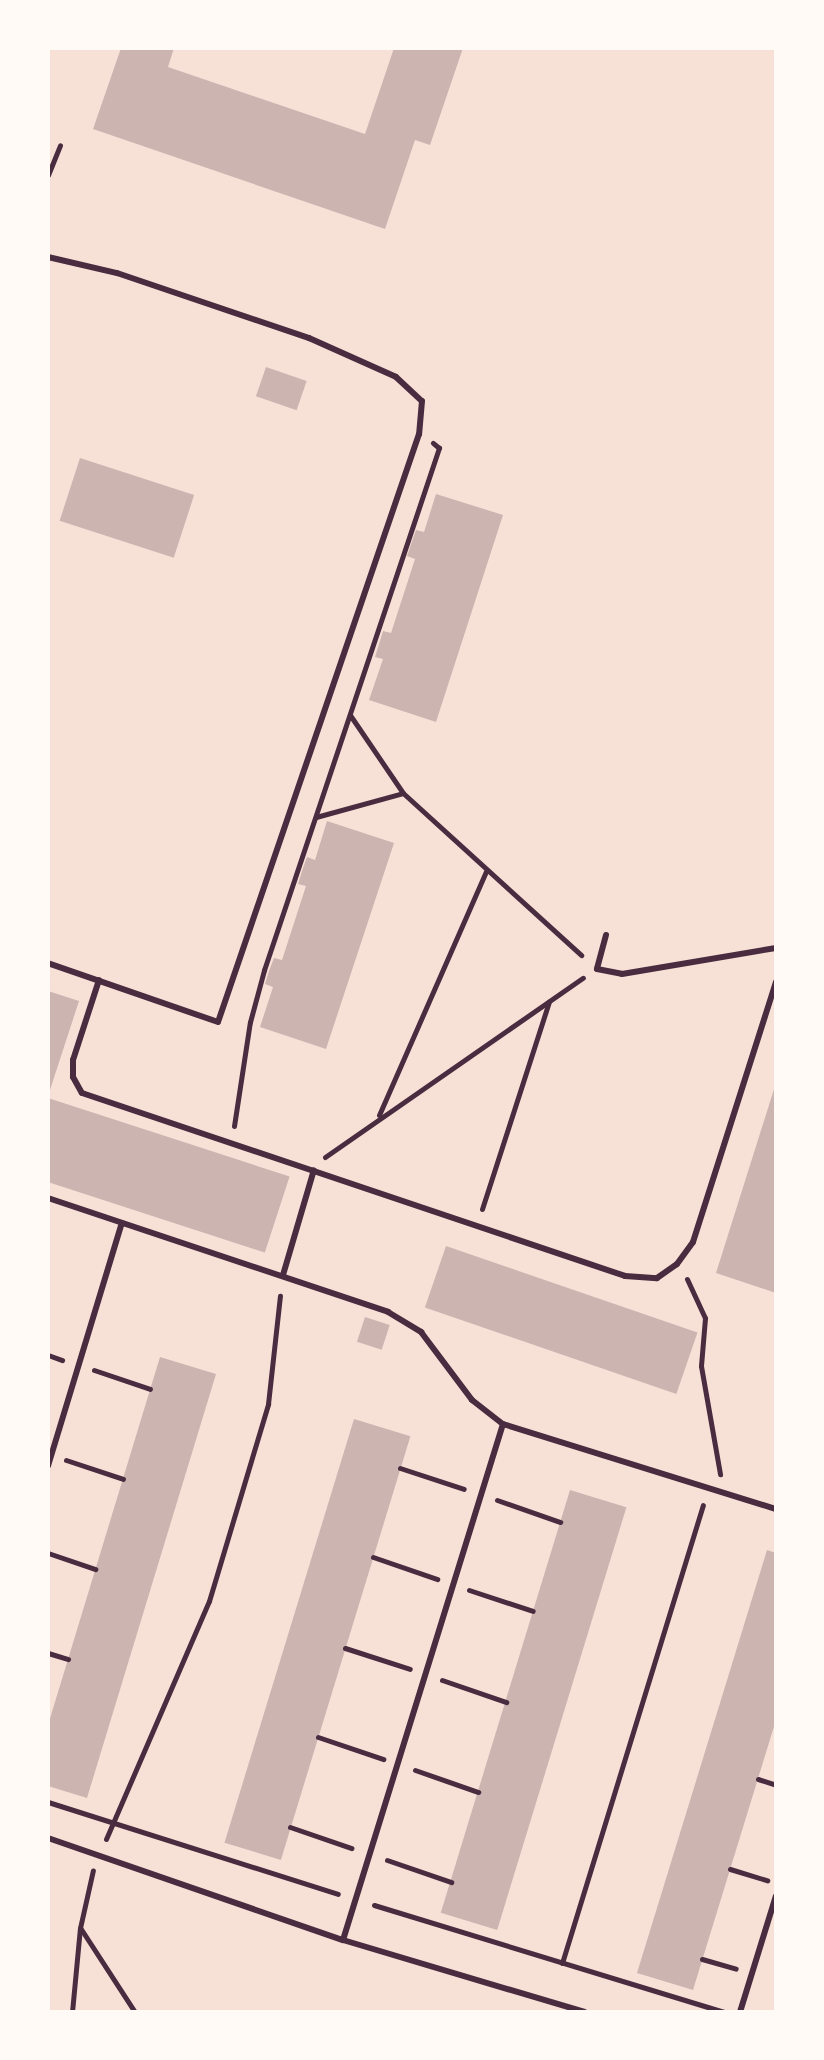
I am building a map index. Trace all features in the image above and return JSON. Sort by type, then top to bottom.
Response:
[{"type":"lane","points":[[48,257],[117,273],[309,338],[396,377],[422,401],[419,434],[218,1022],[48,963]]},
{"type":"lane","points":[[606,935],[597,969],[622,974],[776,948]]},
{"type":"lane","points":[[99,980],[73,1060],[73,1077],[82,1093],[625,1276],[657,1278],[677,1264],[693,1242],[776,982]]},
{"type":"lane","points":[[283,1275],[314,1170]]},
{"type":"lane","points":[[48,1198],[388,1312],[421,1332],[472,1400],[503,1424],[776,1509]]},
{"type":"lane","points":[[48,1466],[122,1223]]},
{"type":"lane","points":[[343,1940],[503,1424]]},
{"type":"lane","points":[[48,1838],[343,1940],[584,2012]]},
{"type":"lane","points":[[740,2012],[776,1896]]},
{"type":"path","points":[[48,175],[60,145]]},
{"type":"path","points":[[231,1142],[250,1022],[439,448],[419,434]]},
{"type":"path","points":[[314,1170],[334,1146],[597,969],[403,793],[350,715]]},
{"type":"path","points":[[316,817],[403,793]]},
{"type":"path","points":[[379,1116],[486,871]]},
{"type":"path","points":[[477,1226],[550,1001]]},
{"type":"path","points":[[677,1264],[698,1295],[705,1318],[701,1366],[719,1491]]},
{"type":"path","points":[[72,2012],[80,1928],[97,1856],[209,1601],[268,1404],[283,1275]]},
{"type":"path","points":[[51,1456],[123,1479]]},
{"type":"path","points":[[562,1963],[708,1488]]},
{"type":"path","points":[[48,1553],[95,1569]]},
{"type":"path","points":[[48,1653],[68,1659]]},
{"type":"path","points":[[758,1779],[776,1785]]},
{"type":"path","points":[[48,1802],[725,2012]]},
{"type":"path","points":[[730,1869],[776,1883]]},
{"type":"path","points":[[80,1928],[135,2012]]},
{"type":"path","points":[[702,1959],[752,1975]]},
{"type":"building","points":[[121,48],[174,48],[168,67],[365,134],[394,48],[463,48],[430,145],[415,140],[385,229],[93,129]]},
{"type":"building","points":[[266,367],[307,381],[297,410],[256,396]]},
{"type":"building","points":[[80,458],[194,495],[174,558],[60,521]]},
{"type":"building","points":[[436,494],[503,515],[436,722],[369,700],[383,659],[375,657],[383,631],[391,633],[415,559],[407,556],[416,530],[424,532]]},
{"type":"building","points":[[327,821],[394,843],[326,1049],[260,1027],[273,987],[265,984],[269,971],[274,958],[282,960],[306,886],[298,884],[302,871],[307,857],[315,860]]},
{"type":"building","points":[[48,991],[79,1001],[49,1093],[48,1093]]},
{"type":"building","points":[[776,1086],[776,1293],[716,1273]]},
{"type":"building","points":[[48,1098],[290,1176],[265,1253],[48,1182]]},
{"type":"building","points":[[446,1246],[698,1333],[676,1394],[425,1307]]},
{"type":"building","points":[[365,1317],[390,1325],[382,1350],[357,1342]]},
{"type":"building","points":[[160,1357],[216,1374],[87,1798],[48,1786],[48,1725]]},
{"type":"building","points":[[354,1419],[410,1436],[281,1860],[224,1843]]},
{"type":"building","points":[[570,1490],[626,1507],[497,1930],[441,1913]]},
{"type":"building","points":[[767,1550],[776,1553],[776,1720],[693,1990],[637,1973]]}]
